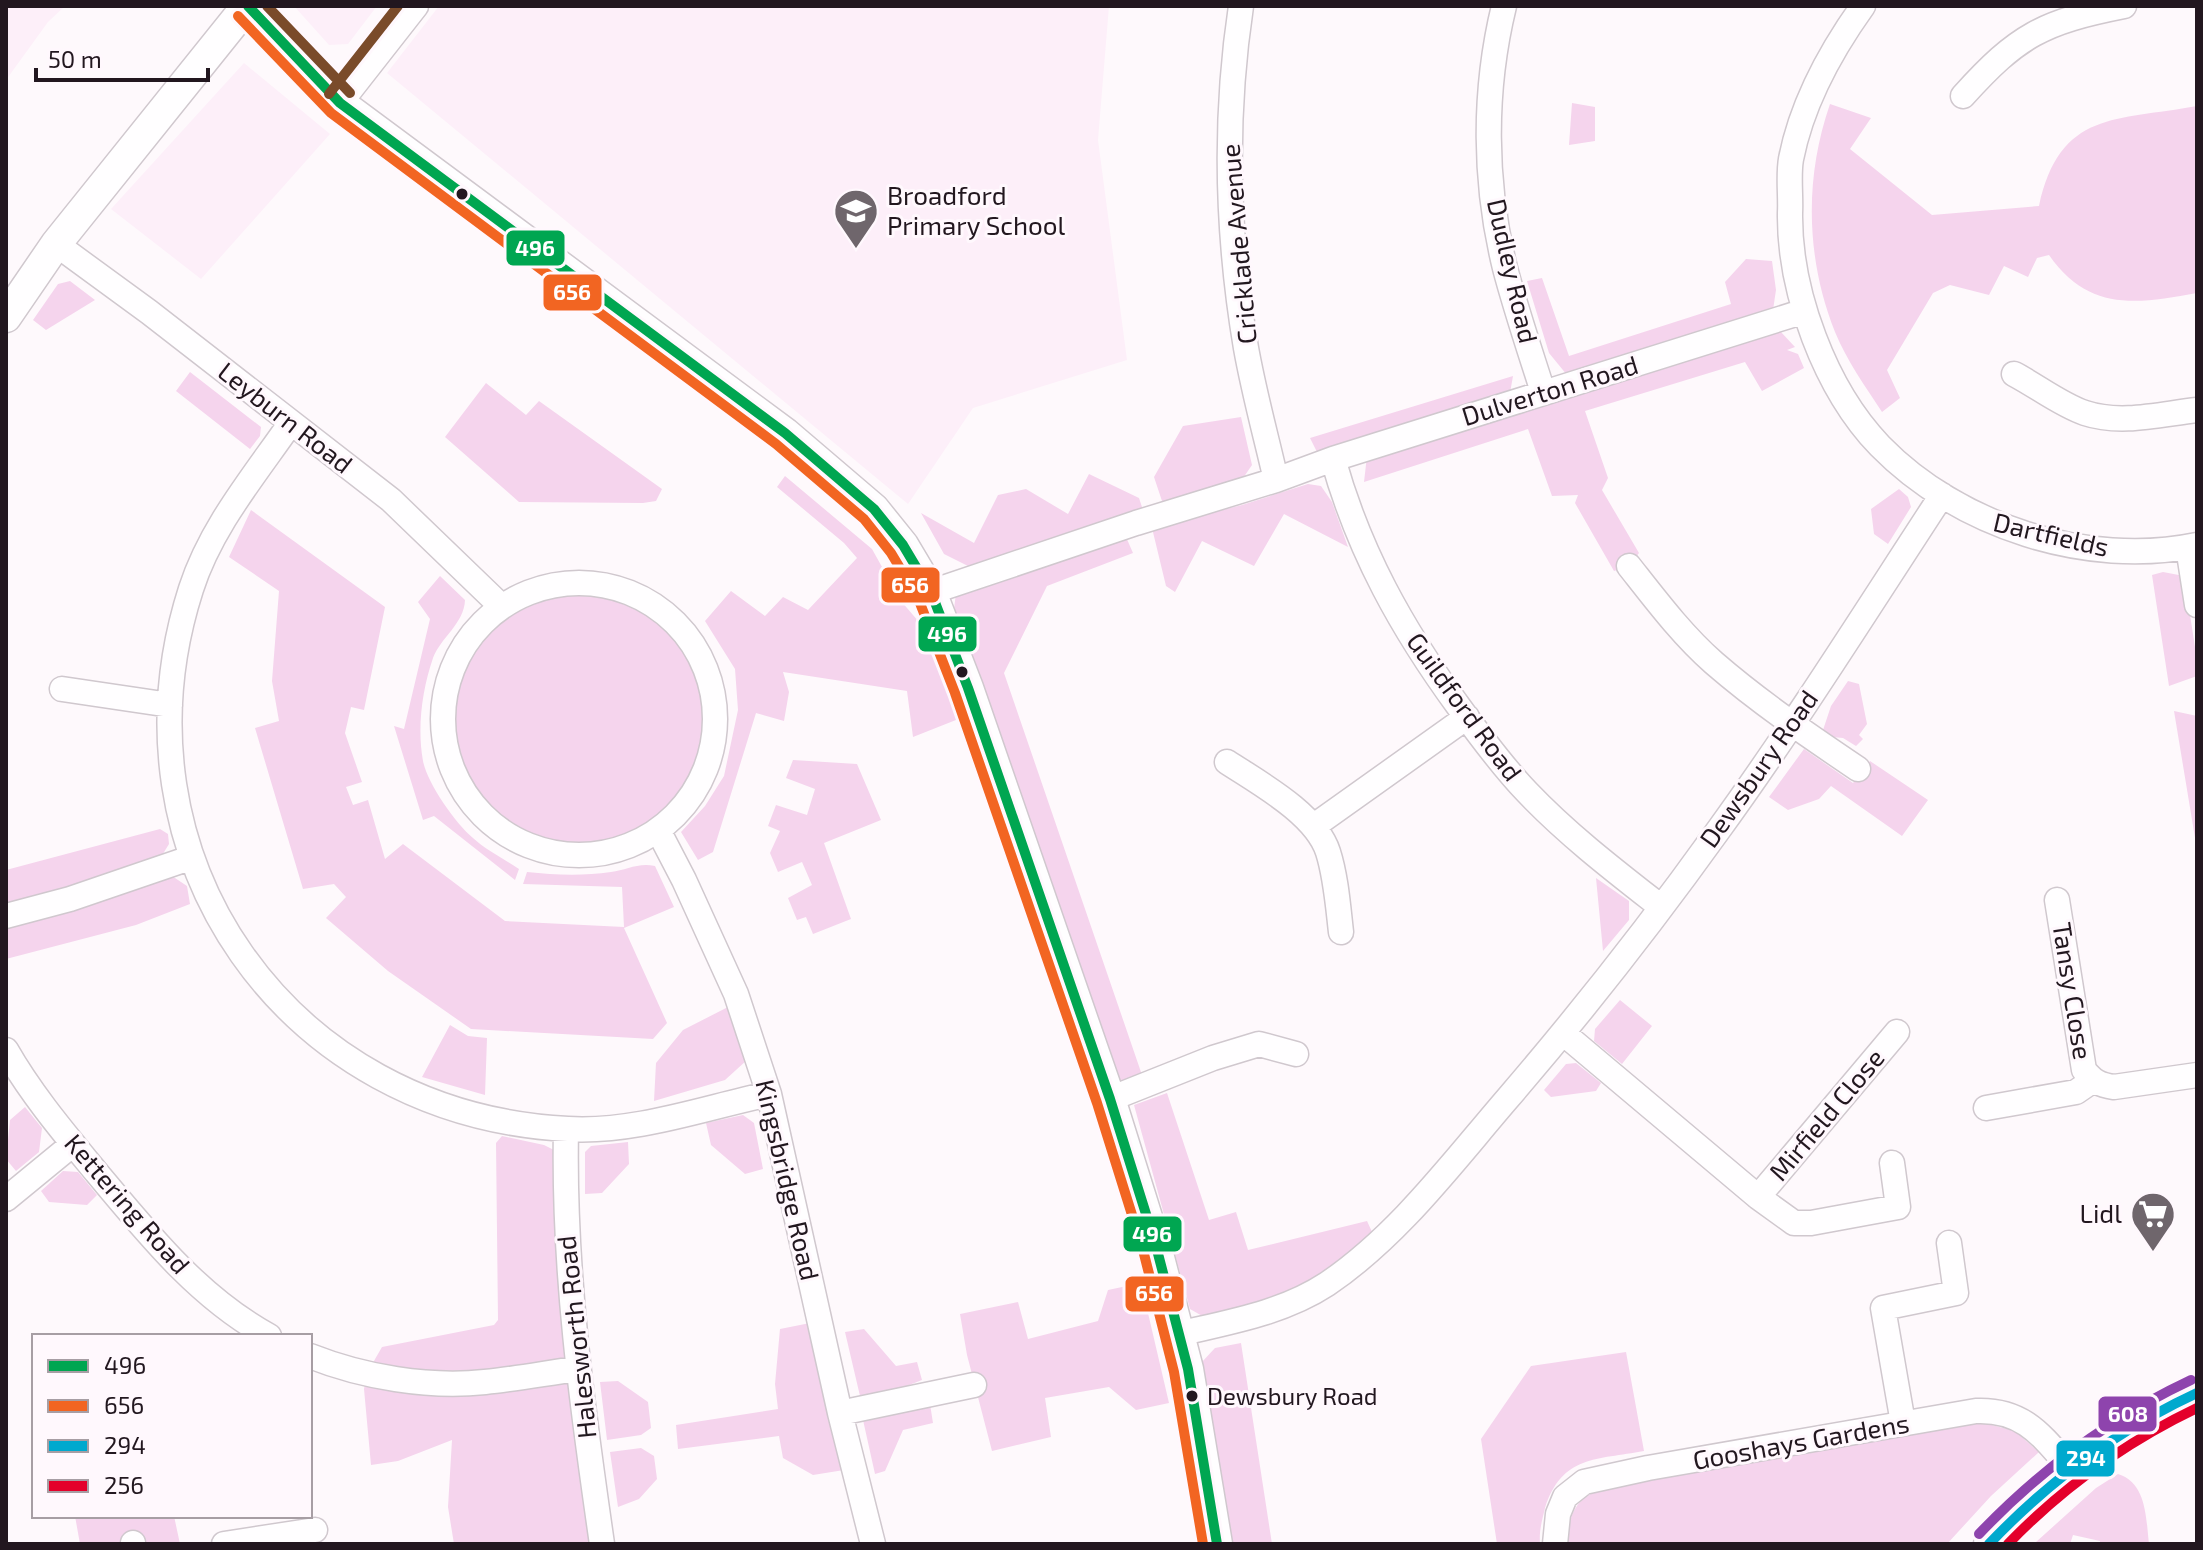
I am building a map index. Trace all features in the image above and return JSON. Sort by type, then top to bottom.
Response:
[{"type":"street","points":[[6,317],[56,244],[248,6],[340,103],[785,433],[874,509],[903,545],[931,592],[968,688],[1110,1099],[1156,1246],[1188,1369],[1217,1544]]},
{"type":"street","points":[[340,103],[416,6]]},
{"type":"street","name":"Cricklade Avenue","points":[[1241,6],[1228,171],[1238,289],[1247,349],[1276,480]]},
{"type":"street","name":"Dudley Road","points":[[1504,6],[1492,74],[1488,121],[1493,204],[1505,268],[1543,392]]},
{"type":"street","name":"Dartfields","points":[[1863,6],[1820,74],[1791,160],[1790,231],[1796,279],[1830,374],[1880,446],[1942,495],[1982,518],[2032,536],[2078,546],[2144,552],[2192,546]]},
{"type":"street","points":[[1963,96],[1995,60],[2023,38],[2059,20],[2124,6]]},
{"type":"street","name":"Leyburn Road","points":[[56,244],[149,312],[391,500],[501,606]]},
{"type":"street","name":"Dulverton Road","points":[[931,592],[1333,459],[1805,311]]},
{"type":"street","points":[[2014,374],[2084,413],[2107,418],[2127,419],[2197,410]]},
{"type":"street","points":[[290,424],[223,520],[192,586],[181,629],[170,705],[174,775],[190,858],[208,897],[257,977],[302,1024],[357,1064],[383,1081],[440,1106],[521,1124],[566,1129],[610,1129],[769,1094]]},
{"type":"street","name":"Guildford Road","points":[[1333,459],[1367,558],[1381,587],[1410,636],[1498,760],[1593,854],[1661,907]]},
{"type":"street","name":"Dewsbury Road","points":[[1178,1334],[1266,1313],[1325,1285],[1386,1237],[1448,1169],[1563,1033],[1661,907],[1792,724],[1942,495]]},
{"type":"street","points":[[2192,546],[2197,605]]},
{"type":"street","points":[[1629,566],[1713,662],[1792,724],[1858,769]]},
{"type":"street","points":[[582,582],[624,589],[662,609],[692,640],[710,678],[716,722],[708,765],[687,803],[658,830],[616,851],[574,857],[531,848],[495,828],[466,797],[448,758],[444,741],[442,716],[447,687],[450,673],[470,636],[501,606],[539,588],[582,582]]},
{"type":"street","points":[[62,689],[170,705]]},
{"type":"street","points":[[1314,826],[1467,717]]},
{"type":"street","points":[[1227,762],[1272,792],[1314,826],[1328,850],[1341,932]]},
{"type":"street","name":"Kingsbridge Road","points":[[658,830],[736,994],[769,1094],[840,1413],[873,1544]]},
{"type":"street","points":[[6,916],[70,899],[190,858]]},
{"type":"street","name":"Tansy Close","points":[[2057,900],[2084,1070],[2092,1081],[2114,1087],[2197,1075]]},
{"type":"street","name":"Mirfield Close","points":[[1758,1197],[1897,1032]]},
{"type":"street","points":[[1563,1033],[1758,1197],[1794,1223],[1811,1223],[1898,1207],[1892,1163]]},
{"type":"street","points":[[1110,1099],[1213,1058],[1259,1044],[1296,1054]]},
{"type":"street","name":"Kettering Road","points":[[6,1050],[18,1072],[73,1144],[193,1281],[232,1313],[266,1334]]},
{"type":"street","name":"Tansy Close","points":[[1986,1108],[2076,1092],[2092,1081]]},
{"type":"street","name":"Halesworth Road","points":[[566,1129],[566,1245],[577,1369],[602,1544]]},
{"type":"street","points":[[6,1199],[73,1144]]},
{"type":"street","points":[[1903,1423],[1883,1308],[1956,1293],[1949,1243]]},
{"type":"street","points":[[312,1357],[354,1371],[429,1382],[483,1382],[577,1369]]},
{"type":"street","points":[[840,1413],[974,1385]]},
{"type":"street","points":[[1989,1544],[2034,1498],[2071,1469],[2125,1431],[2197,1393]]},
{"type":"street","name":"Gooshays Gardens","points":[[1555,1544],[1558,1514],[1565,1497],[1584,1482],[1976,1411],[1991,1410],[2024,1421],[2071,1469]]},
{"type":"street","points":[[224,1544],[315,1530]]},
{"type":"shaded area","points":[[6,6],[65,6],[48,22],[6,80]]},
{"type":"shaded area","points":[[294,6],[377,6],[348,44],[329,45]]},
{"type":"shaded area","name":"Broadford Primary School","points":[[439,6],[1109,6],[1098,140],[1127,360],[973,408],[908,504],[387,73]]},
{"type":"shaded area","points":[[244,63],[330,134],[201,279],[111,209]]},
{"type":"shaded area","points":[[1572,103],[1595,107],[1595,141],[1569,145]]},
{"type":"shaded area","points":[[1830,104],[1871,118],[1850,149],[1932,215],[2039,206],[2048,175],[2061,152],[2077,136],[2117,119],[2197,106],[2197,293],[2154,300],[2116,300],[2081,287],[2049,255],[2037,258],[2028,277],[2004,266],[1989,295],[1950,285],[1933,293],[1887,370],[1900,398],[1882,412],[1840,343],[1818,276],[1812,219],[1813,190],[1816,161]]},
{"type":"shaded area","points":[[1746,259],[1772,261],[1776,290],[1773,310],[1567,375],[1549,353],[1527,281],[1542,278],[1569,356],[1731,304],[1725,282]]},
{"type":"shaded area","points":[[70,281],[95,300],[46,330],[33,320],[58,284]]},
{"type":"shaded area","points":[[1780,331],[1795,347],[1787,350],[1798,354],[1804,368],[1762,391],[1745,362],[1585,411],[1608,478],[1602,490],[1639,553],[1629,566],[1614,571],[1575,503],[1578,495],[1552,496],[1528,429],[1364,482],[1367,456]]},
{"type":"shaded area","points":[[190,372],[261,427],[260,436],[250,449],[176,391]]},
{"type":"shaded area","points":[[1513,376],[1510,393],[1318,454],[1310,438]]},
{"type":"shaded area","points":[[486,383],[526,415],[539,401],[662,489],[656,501],[519,502],[445,437]]},
{"type":"shaded area","points":[[1241,417],[1252,465],[1239,484],[1164,507],[1154,477],[1183,426]]},
{"type":"shaded area","points":[[1089,474],[1139,498],[1144,513],[970,567],[944,554],[921,513],[974,543],[998,495],[1026,489],[1068,514]]},
{"type":"shaded area","points":[[785,476],[872,549],[901,601],[931,636],[961,718],[913,737],[907,691],[783,672],[789,692],[784,721],[756,713],[713,852],[698,860],[681,832],[705,806],[724,776],[738,710],[735,669],[705,621],[731,591],[765,616],[783,597],[808,610],[857,558],[844,543],[777,487]]},
{"type":"shaded area","points":[[1308,484],[1321,486],[1332,502],[1348,547],[1284,514],[1254,566],[1202,541],[1175,592],[1166,586],[1152,528]]},
{"type":"shaded area","points":[[1899,489],[1908,497],[1911,507],[1888,544],[1874,534],[1871,509]]},
{"type":"shaded area","points":[[251,510],[385,607],[364,710],[351,707],[345,733],[362,782],[346,787],[353,805],[368,800],[385,859],[403,844],[505,921],[624,927],[622,887],[523,884],[527,872],[590,874],[655,866],[674,907],[624,928],[667,1023],[653,1039],[471,1029],[388,971],[326,918],[346,897],[334,884],[303,889],[255,728],[279,721],[272,681],[279,591],[229,557]]},
{"type":"shaded area","points":[[1126,537],[1133,553],[1047,586],[1004,673],[1142,1075],[1121,1083],[954,609],[956,593],[978,589]]},
{"type":"shaded area","points":[[2163,572],[2184,576],[2197,660],[2197,676],[2169,686],[2152,575]]},
{"type":"shaded area","points":[[440,576],[465,600],[461,616],[437,650],[429,670],[421,722],[423,761],[436,791],[466,832],[519,869],[515,880],[434,816],[423,820],[394,726],[404,729],[430,619],[418,602]]},
{"type":"shaded area","points":[[579,596],[626,606],[648,617],[667,632],[682,651],[693,673],[703,720],[693,767],[682,789],[667,808],[648,823],[626,834],[579,844],[532,834],[510,823],[491,808],[476,789],[465,767],[455,720],[465,673],[476,651],[491,632],[510,617],[532,606]]},
{"type":"shaded area","points":[[1848,681],[1859,684],[1867,724],[1859,735],[1863,739],[1856,746],[1843,738],[1821,736],[1831,706]]},
{"type":"shaded area","points":[[2174,711],[2197,716],[2197,850]]},
{"type":"shaded area","points":[[1804,749],[1853,783],[1870,761],[1928,800],[1902,836],[1831,786],[1819,799],[1788,810],[1769,797]]},
{"type":"shaded area","points":[[793,760],[857,764],[881,820],[824,843],[851,919],[813,934],[806,917],[797,920],[788,898],[812,885],[802,862],[778,872],[770,853],[780,831],[768,826],[776,805],[807,815],[815,789],[786,778]]},
{"type":"shaded area","points":[[160,829],[168,834],[169,844],[161,857],[73,889],[6,905],[6,870]]},
{"type":"shaded area","points":[[172,876],[187,886],[190,904],[136,925],[6,959],[6,928]]},
{"type":"shaded area","points":[[1596,878],[1629,901],[1629,920],[1603,951]]},
{"type":"shaded area","points":[[1620,1000],[1652,1026],[1622,1064],[1594,1041],[1595,1029]]},
{"type":"shaded area","points":[[728,1007],[747,1060],[725,1080],[654,1101],[656,1063],[683,1030]]},
{"type":"shaded area","points":[[450,1025],[468,1036],[487,1038],[485,1095],[422,1077]]},
{"type":"shaded area","points":[[1576,1063],[1601,1083],[1596,1091],[1551,1097],[1544,1090],[1566,1064]]},
{"type":"shaded area","points":[[1167,1093],[1209,1220],[1236,1212],[1248,1250],[1367,1221],[1373,1234],[1339,1263],[1291,1290],[1204,1317],[1190,1309],[1134,1105]]},
{"type":"shaded area","points":[[25,1107],[42,1128],[39,1152],[16,1171],[6,1159],[10,1120]]},
{"type":"shaded area","points":[[743,1115],[754,1123],[763,1169],[745,1174],[711,1145],[706,1123]]},
{"type":"shaded area","points":[[502,1136],[554,1150],[595,1544],[454,1544],[448,1507],[452,1440],[398,1461],[371,1465],[364,1389],[367,1373],[382,1347],[494,1325],[498,1320],[496,1143]]},
{"type":"shaded area","points":[[628,1142],[629,1164],[602,1193],[585,1194],[585,1152],[591,1146]]},
{"type":"shaded area","points":[[63,1171],[78,1172],[97,1195],[87,1205],[49,1202],[41,1191]]},
{"type":"shaded area","points":[[1141,1283],[1169,1403],[1136,1410],[1109,1387],[1045,1398],[1051,1437],[992,1451],[967,1355],[960,1314],[1018,1302],[1028,1339],[1098,1321],[1108,1290]]},
{"type":"shaded area","points":[[810,1323],[844,1470],[813,1475],[783,1458],[779,1436],[678,1449],[676,1425],[778,1409],[775,1384],[780,1329]]},
{"type":"shaded area","points":[[864,1329],[896,1366],[917,1362],[922,1380],[899,1389],[860,1396],[845,1332]]},
{"type":"shaded area","points":[[1241,1343],[1272,1544],[1233,1544],[1201,1363],[1215,1348]]},
{"type":"shaded area","points":[[1626,1352],[1644,1451],[1597,1459],[1571,1469],[1552,1491],[1540,1530],[1540,1544],[1497,1544],[1481,1439],[1531,1366]]},
{"type":"shaded area","points":[[618,1381],[648,1402],[651,1428],[641,1435],[607,1440],[600,1382]]},
{"type":"shaded area","points":[[930,1404],[933,1423],[903,1430],[885,1471],[875,1474],[863,1420]]},
{"type":"shaded area","points":[[1976,1421],[2015,1431],[2039,1452],[1991,1496],[1947,1544],[1565,1544],[1574,1510],[1579,1503],[1617,1483]]},
{"type":"shaded area","points":[[641,1448],[654,1456],[657,1479],[639,1499],[618,1507],[610,1452]]},
{"type":"shaded area","points":[[2118,1474],[2135,1485],[2140,1494],[2146,1513],[2149,1544],[2100,1544],[2100,1541],[2073,1535],[2070,1544],[2036,1542],[2096,1488]]},
{"type":"shaded area","points":[[75,1518],[174,1518],[180,1544],[80,1544]]},
{"type":"transit line","name":"496","points":[[248,6],[340,103],[785,433],[874,509],[903,545],[931,592],[968,688],[1110,1099],[1156,1246],[1188,1369],[1217,1544]]},
{"type":"transit line","points":[[267,6],[350,93]]},
{"type":"transit line","points":[[329,94],[398,6]]},
{"type":"transit line","name":"656","points":[[238,16],[331,113],[776,444],[864,519],[891,553],[918,598],[955,693],[1097,1103],[1143,1250],[1174,1372],[1203,1544]]},
{"type":"transit line","name":"608","points":[[1979,1534],[2027,1488],[2078,1447],[2132,1411],[2191,1380]]},
{"type":"transit line","name":"294","points":[[1989,1544],[2036,1499],[2086,1458],[2139,1423],[2197,1393]]},
{"type":"transit line","name":"256","points":[[2008,1544],[2051,1503],[2096,1467],[2197,1408]]},
{"type":"place","name":"Broadford Primary School","points":[[856,250]]},
{"type":"place","name":"Lidl","points":[[2153,1253]]},
{"type":"place","name":"Dewsbury Road","points":[[1192,1396]]}]
